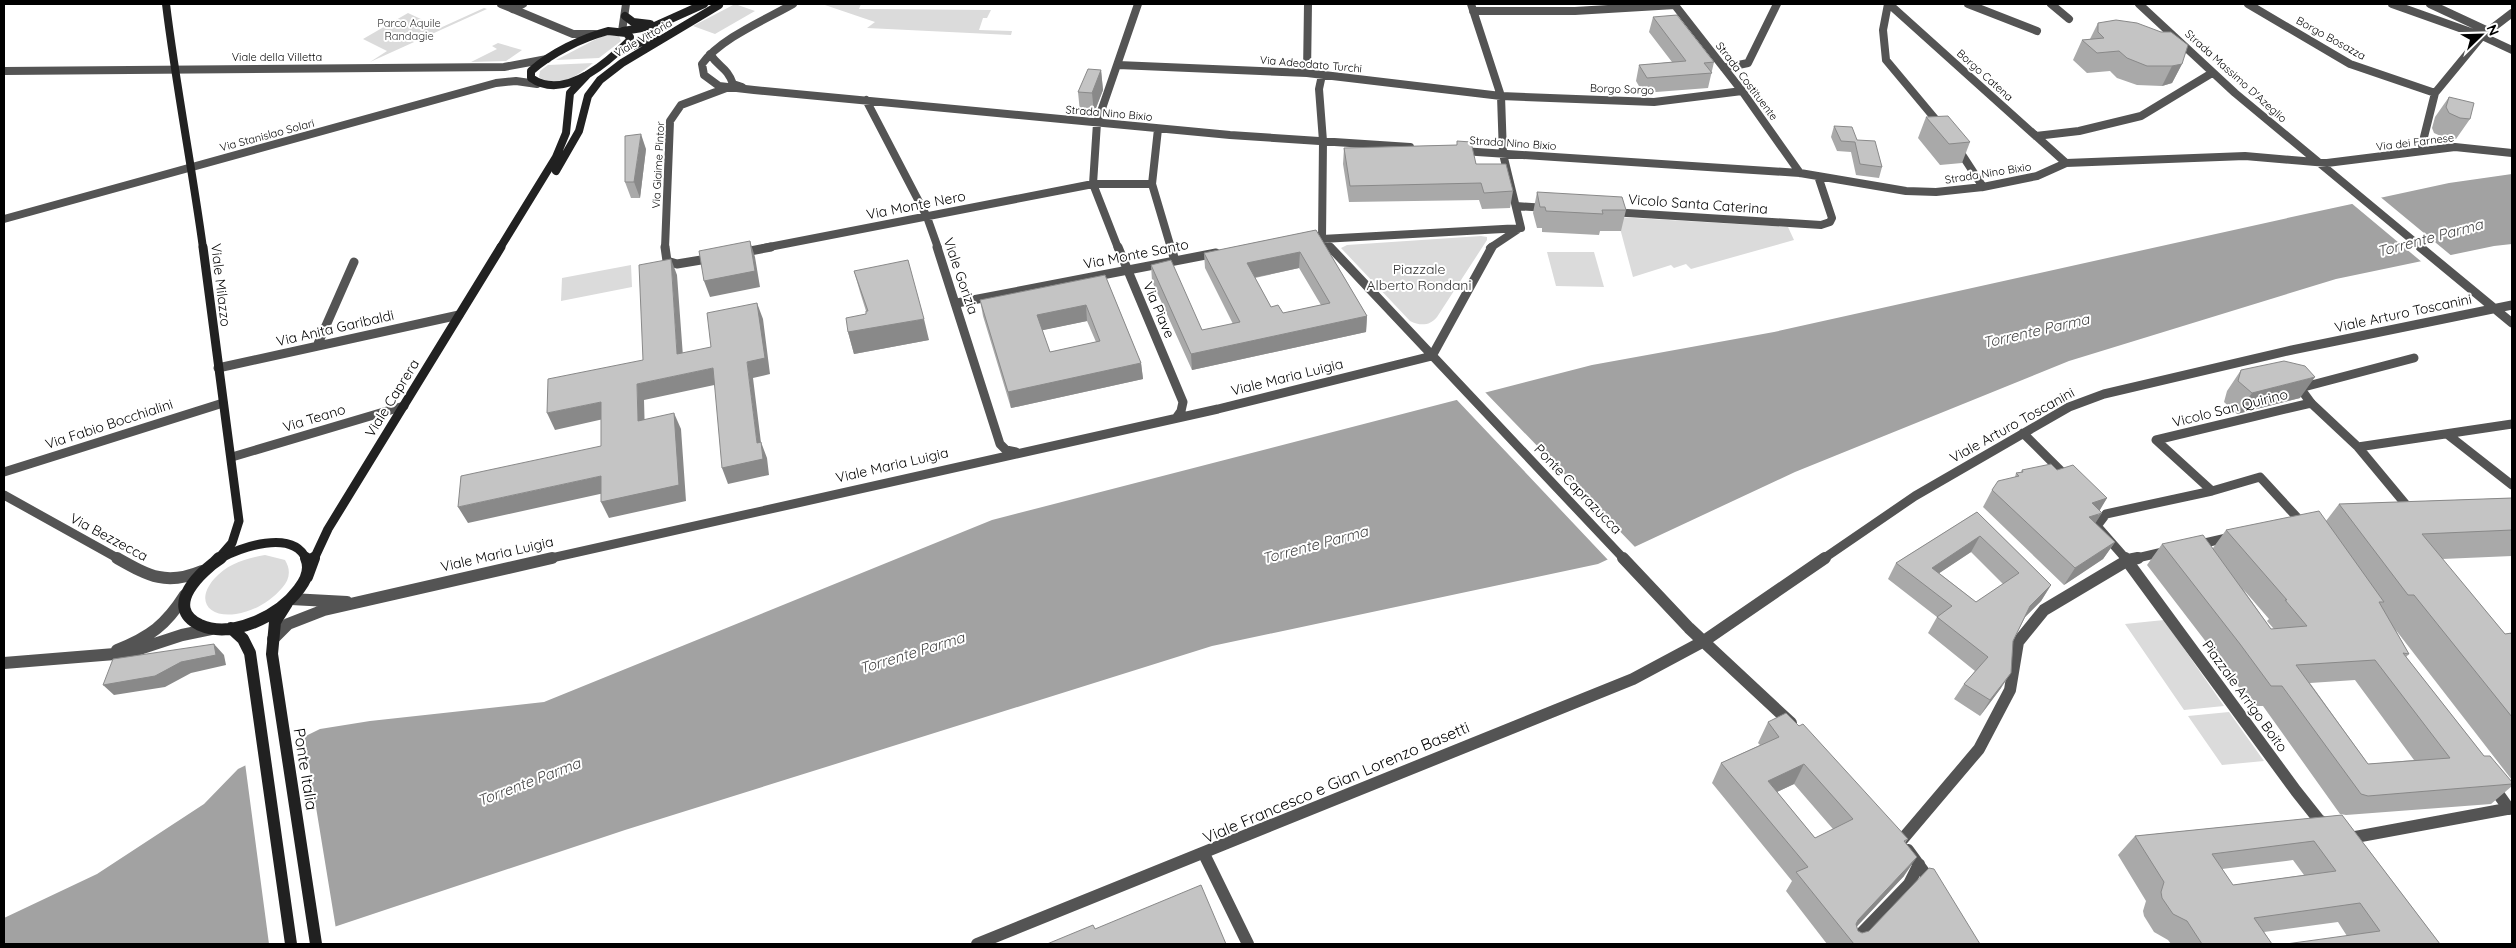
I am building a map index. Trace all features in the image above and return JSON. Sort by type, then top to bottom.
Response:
[{"type":"main road","name":"Viale Milazzo","points":[[166,4],[174,70],[192,167],[239,521],[232,543],[188,591]]},
{"type":"main road","points":[[622,31],[628,34],[630,39],[587,75],[565,84],[550,86],[537,84],[531,78],[531,71],[550,58],[601,32],[622,31],[645,30],[704,4]]},
{"type":"main road","name":"Viale Vittoria","points":[[611,56],[721,4]]},
{"type":"main road","name":"Viale Vittoria","points":[[604,76],[622,63],[721,4]]},
{"type":"main road","points":[[625,16],[629,22],[636,24],[671,20]]},
{"type":"main road","name":"Viale Caprera","points":[[289,601],[307,577],[323,538],[561,147],[567,126],[568,100],[573,88],[587,75]]},
{"type":"main road","name":"Viale Caprera","points":[[507,237],[534,206],[574,141],[583,122],[588,96],[604,76]]},
{"type":"main road","points":[[210,566],[236,551],[254,545],[276,542],[300,548],[306,555],[309,565],[307,577]]},
{"type":"main road","points":[[188,591],[184,603],[186,613],[192,621],[210,629],[231,628],[261,619],[289,601]]},
{"type":"main road","name":"Ponte Italia","points":[[289,601],[277,617],[272,644],[316,944]]},
{"type":"main road","points":[[231,628],[243,639],[249,650],[292,944]]},
{"type":"street","points":[[501,4],[572,34],[584,36],[601,32]]},
{"type":"street","points":[[512,9],[523,4]]},
{"type":"street","points":[[622,31],[626,4]]},
{"type":"street","points":[[745,89],[733,84],[729,72],[715,62],[710,54],[727,42],[793,4]]},
{"type":"street","name":"Via Piave","points":[[1138,4],[1097,123],[1094,184],[1127,270],[1183,402],[1181,411],[1176,418]]},
{"type":"street","points":[[1307,73],[1308,4]]},
{"type":"street","points":[[1521,228],[1503,154],[1501,96],[1472,7],[1674,4]]},
{"type":"street","name":"Strada Costituente","points":[[1674,4],[1742,91],[1800,173]]},
{"type":"street","points":[[1724,68],[1748,62],[1756,50],[1777,4]]},
{"type":"street","points":[[1888,4],[1883,30],[1886,60],[1946,133]]},
{"type":"street","name":"Borgo Catena","points":[[1888,4],[2066,163]]},
{"type":"street","points":[[1968,4],[2037,31]]},
{"type":"street","points":[[2051,4],[2070,19]]},
{"type":"street","name":"Strada Massimo D'Azeglio","points":[[2139,4],[2212,73],[2512,323]]},
{"type":"street","name":"Borgo Bosazza","points":[[2248,4],[2350,64],[2434,93]]},
{"type":"street","points":[[2392,4],[2405,6],[2485,33]]},
{"type":"street","points":[[2430,4],[2485,33],[2512,50]]},
{"type":"street","points":[[2423,151],[2422,145],[2434,93],[2485,33],[2512,13]]},
{"type":"street","name":"Strada Nino Bixio","points":[[710,54],[702,64],[704,75],[718,86],[1158,129],[1418,148]]},
{"type":"street","name":"Viale della Villetta","points":[[4,70],[508,67],[532,64],[550,58]]},
{"type":"street","name":"Via Adeodato Turchi","points":[[1118,65],[1307,73],[1501,96]]},
{"type":"street","points":[[2036,136],[2079,131],[2141,116],[2212,73]]},
{"type":"street","points":[[1322,75],[1319,89],[1323,141],[1322,240],[1432,356],[1489,249],[1521,228]]},
{"type":"street","name":"Via Stanislao Solari","points":[[4,218],[496,83],[516,81],[537,84]]},
{"type":"street","name":"Via Giaime Pintor","points":[[687,263],[672,263],[667,261],[665,255],[670,121],[681,105],[730,87]]},
{"type":"street","name":"Borgo Sorgo","points":[[1501,96],[1654,102],[1742,91]]},
{"type":"street","name":"Viale Gorizia","points":[[866,100],[926,217],[957,303],[1000,444],[1012,452],[1023,451]]},
{"type":"street","points":[[1158,129],[1152,184],[1175,261]]},
{"type":"street","points":[[1952,140],[1983,187]]},
{"type":"street","name":"Via dei Farnese","points":[[2320,163],[2461,147],[2512,152]]},
{"type":"street","name":"Strada Nino Bixio","points":[[1456,150],[1800,173],[1906,191],[1936,192],[1983,187],[2037,176],[2066,163],[2245,156],[2320,163]]},
{"type":"street","name":"Vicolo Santa Caterina","points":[[1603,212],[1821,225],[1830,222],[1832,218],[1818,176]]},
{"type":"street","name":"Via Monte Nero","points":[[687,263],[1094,184],[1152,184]]},
{"type":"street","points":[[1516,206],[1554,209]]},
{"type":"street","points":[[1303,241],[1521,228]]},
{"type":"street","name":"Via Monte Santo","points":[[957,303],[1230,251]]},
{"type":"street","points":[[317,346],[354,262]]},
{"type":"street","name":"Viale Arturo Toscanini","points":[[1704,642],[1915,496],[2069,407],[2104,394],[2292,350],[2512,305]]},
{"type":"street","name":"Via Anita Garibaldi","points":[[218,368],[459,315]]},
{"type":"street","name":"Ponte Caprazucca","points":[[1432,356],[1686,624],[1779,710],[1799,732]]},
{"type":"street","name":"Viale Maria Luigia","points":[[272,644],[277,634],[294,622],[358,601],[1176,418],[1432,356]]},
{"type":"street","points":[[2399,520],[2419,520],[2358,447],[2311,403],[2300,388],[2414,358]]},
{"type":"street","name":"Via Fabio Bocchialini","points":[[4,472],[223,403]]},
{"type":"street","name":"Vicolo San Quirino","points":[[2212,490],[2156,440],[2311,403]]},
{"type":"street","name":"Via Teano","points":[[232,457],[404,406]]},
{"type":"street","points":[[2358,447],[2512,424]]},
{"type":"street","points":[[2023,433],[2078,487]]},
{"type":"street","points":[[2447,434],[2512,486]]},
{"type":"street","points":[[2212,490],[2260,477],[2302,522],[2313,537]]},
{"type":"street","name":"Piazzale Arrigo Boito","points":[[2212,490],[2102,511],[2097,526],[2128,560],[2319,820],[2350,838],[2363,853]]},
{"type":"street","name":"Via Bezzecca","points":[[4,495],[141,571],[170,580],[186,578],[210,566]]},
{"type":"street","points":[[1940,896],[1919,864],[1897,838],[1979,749],[2010,690],[2018,642],[2044,610],[2128,560],[2244,534]]},
{"type":"street","points":[[101,654],[136,642],[158,630],[170,618],[188,591]]},
{"type":"street","name":"Viale Maria Luigia","points":[[289,601],[358,601]]},
{"type":"street","points":[[4,663],[132,652],[177,636],[210,629]]},
{"type":"street","name":"Viale Francesco e Gian Lorenzo Basetti","points":[[977,944],[1204,854],[1633,679],[1704,642]]},
{"type":"street","points":[[2350,838],[2511,809],[2486,777]]},
{"type":"street","points":[[1204,854],[1248,944]]},
{"type":"street","points":[[1851,944],[1909,884],[1919,864]]},
{"type":"green space","points":[[735,4],[755,11],[715,34],[693,26]]},
{"type":"green space","points":[[822,4],[861,4],[859,9],[991,10],[987,18],[983,18],[979,30],[1012,31],[1011,35],[867,28],[875,22]]},
{"type":"green space","name":"Parco Aquile Randagie","points":[[484,8],[487,9],[370,62],[387,51],[363,39],[408,13],[440,28]]},
{"type":"green space","points":[[609,35],[619,36],[621,41],[599,58],[556,60],[600,37]]},
{"type":"green space","points":[[498,43],[522,50],[506,61],[471,62],[497,49],[492,46]]},
{"type":"green space","points":[[593,63],[582,72],[561,82],[546,81],[539,77],[540,71],[548,65]]},
{"type":"green space","points":[[1617,217],[1788,227],[1794,240],[1691,269],[1686,264],[1674,268],[1671,265],[1633,277]]},
{"type":"green space","name":"Piazzale Alberto Rondani","points":[[1487,237],[1487,240],[1437,317],[1425,324],[1417,324],[1410,321],[1341,248],[1347,245]]},
{"type":"green space","points":[[1547,252],[1594,252],[1604,287],[1556,286]]},
{"type":"green space","points":[[631,265],[632,287],[561,301],[562,278]]},
{"type":"green space","points":[[265,555],[285,560],[289,571],[285,585],[272,598],[255,608],[236,614],[218,613],[208,606],[205,601],[208,587],[219,574],[237,562]]},
{"type":"green space","points":[[2164,620],[2224,706],[2184,710],[2125,624]]},
{"type":"green space","points":[[2229,712],[2264,761],[2222,765],[2188,716]]},
{"type":"water","name":"Torrente Parma","points":[[2512,174],[2512,244],[2494,246],[2336,279],[2069,361],[1795,472],[1598,564],[1212,646],[625,830],[283,944],[4,944],[4,918],[97,874],[204,804],[238,769],[320,729],[370,721],[544,702],[992,520],[1592,365],[1774,332],[2449,183]]},
{"type":"pier","points":[[2378,195],[2453,257],[2423,263],[2350,202]]},
{"type":"pier","points":[[1484,391],[1636,548],[1609,561],[1456,399]]},
{"type":"pier","points":[[304,734],[336,929],[291,944],[269,944],[245,763]]},
{"type":"building","points":[[1677,15],[1714,62],[1704,63],[1712,73],[1647,78],[1639,65],[1686,61],[1653,17]]},
{"type":"building","points":[[2116,20],[2137,23],[2161,32],[2171,32],[2188,45],[2182,64],[2147,66],[2127,58],[2119,51],[2097,53],[2082,40],[2104,38],[2098,32],[2098,23]]},
{"type":"building","points":[[1088,69],[1101,70],[1092,93],[1078,92]]},
{"type":"building","points":[[2449,97],[2474,103],[2470,119],[2460,118],[2449,113],[2446,107]]},
{"type":"building","points":[[1948,116],[1970,142],[1949,144],[1926,117]]},
{"type":"building","points":[[1834,126],[1852,127],[1857,140],[1875,141],[1882,167],[1860,164],[1855,142],[1841,141]]},
{"type":"building","points":[[641,134],[634,182],[625,182],[625,136]]},
{"type":"building","points":[[1457,141],[1471,142],[1476,164],[1506,164],[1513,191],[1484,193],[1481,183],[1350,186],[1344,148],[1457,145]]},
{"type":"building","points":[[1537,192],[1622,197],[1626,210],[1602,210],[1603,214],[1546,211],[1545,207],[1540,207]]},
{"type":"building","points":[[1316,230],[1367,316],[1191,354],[1151,265],[1171,260],[1202,330],[1240,322],[1204,253]],"holes":[[[1300,252],[1330,303],[1283,313],[1278,305],[1271,307],[1247,263]]]},
{"type":"building","points":[[750,241],[755,271],[704,281],[699,251]]},
{"type":"building","points":[[671,259],[677,354],[711,347],[707,313],[757,303],[765,358],[747,362],[757,443],[761,442],[763,459],[722,468],[713,368],[637,384],[638,421],[674,413],[679,485],[601,502],[601,476],[458,507],[461,476],[601,446],[601,402],[547,413],[548,379],[643,360],[639,265]]},
{"type":"building","points":[[908,260],[924,319],[848,332],[846,318],[866,314],[866,311],[868,311],[854,271]]},
{"type":"building","points":[[1105,275],[1141,363],[1008,392],[980,300]],"holes":[[[1086,305],[1100,341],[1050,352],[1037,315]]]},
{"type":"building","points":[[2284,361],[2305,366],[2315,377],[2252,393],[2238,381],[2241,370]]},
{"type":"building","points":[[2051,464],[2057,470],[2073,465],[2107,498],[2092,503],[2102,513],[2089,517],[2115,542],[2075,568],[1992,490],[1998,481],[2019,476],[2016,473],[2023,472],[2022,470]]},
{"type":"building","points":[[2512,498],[2512,530],[2422,534],[2505,634],[2512,633],[2512,717],[2414,595],[2408,595],[2339,504]]},
{"type":"building","points":[[2319,511],[2384,602],[2379,602],[2409,654],[2403,653],[2484,756],[2490,756],[2512,784],[2368,796],[2361,794],[2282,686],[2271,686],[2162,544],[2203,535],[2271,629],[2307,626],[2226,530]],"holes":[[[2375,660],[2450,758],[2368,764],[2296,665]]]},
{"type":"building","points":[[1977,512],[2051,585],[2030,606],[2013,641],[2011,673],[1990,700],[1964,684],[1988,657],[1937,617],[1952,606],[1896,563]],"holes":[[[1980,536],[2019,573],[1976,602],[1932,568]]]},
{"type":"building","points":[[214,644],[216,655],[181,662],[155,676],[103,685],[113,659]]},
{"type":"building","points":[[1786,713],[1799,726],[1803,724],[1908,839],[1904,841],[1917,857],[1858,920],[1856,924],[1858,931],[1862,933],[1869,931],[1929,868],[1934,869],[1980,944],[1854,944],[1796,872],[1808,867],[1721,763],[1779,737],[1768,722]],"holes":[[[1804,764],[1853,819],[1815,838],[1768,781]]]},
{"type":"building","points":[[2342,815],[2440,944],[2286,944],[2380,931],[2360,903],[2254,918],[2272,944],[2202,944],[2187,921],[2173,914],[2162,898],[2161,892],[2164,882],[2135,836]],"holes":[[[2314,841],[2336,871],[2233,885],[2212,854]]]},
{"type":"building","points":[[1201,885],[1226,944],[1047,944],[1093,925],[1095,929]]}]
